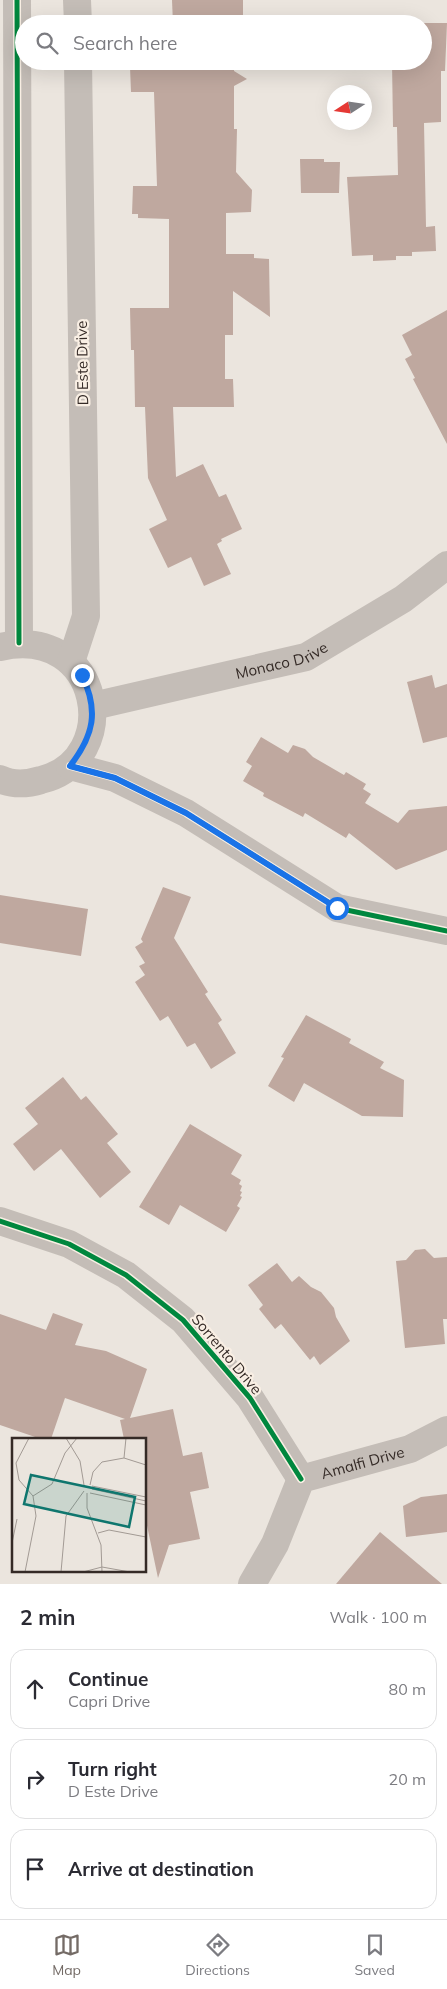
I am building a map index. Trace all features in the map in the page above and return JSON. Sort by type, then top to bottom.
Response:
[{"type":"street","points":[[17,0],[17,15]]},
{"type":"street","points":[[77,0],[78,15]]},
{"type":"street","points":[[0,779],[27,784],[50,778],[70,766],[86,742],[91,728],[92,706],[89,690],[82,675],[71,662],[56,651],[38,645],[10,645],[16,70]]},
{"type":"street","name":"D Este Drive","points":[[71,662],[86,616],[78,70]]},
{"type":"street","name":"Monaco Drive","points":[[92,706],[306,657],[403,599],[447,565]]},
{"type":"street","points":[[70,766],[115,778],[186,813],[337,908],[447,931]]},
{"type":"street","name":"Sorrento Drive","points":[[0,1220],[69,1244],[118,1271],[183,1320],[250,1398],[301,1479]]},
{"type":"street","name":"Amalfi Drive","points":[[252,1584],[275,1544],[301,1479],[410,1450],[447,1430]]},
{"type":"building","points":[[172,0],[243,0],[243,15],[173,15]]},
{"type":"building","points":[[432,23],[447,23],[445,71],[441,71],[441,122],[424,123],[426,227],[435,226],[436,251],[412,252],[412,256],[396,256],[396,260],[373,261],[373,255],[352,256],[347,177],[398,175],[397,127],[393,127],[392,70],[432,70]]},
{"type":"building","points":[[130,70],[234,70],[247,79],[234,86],[234,129],[237,129],[236,172],[252,190],[251,212],[226,213],[226,254],[254,254],[254,258],[269,259],[270,317],[233,291],[233,335],[225,335],[225,379],[233,379],[234,407],[173,407],[176,477],[203,464],[219,497],[226,494],[242,529],[221,539],[222,541],[217,544],[231,574],[204,586],[191,557],[168,568],[149,529],[167,520],[148,478],[145,407],[135,407],[134,350],[131,350],[130,308],[169,308],[169,219],[138,218],[138,214],[132,214],[133,186],[157,186],[154,92],[131,92]]},
{"type":"building","points":[[300,159],[324,159],[324,162],[340,162],[339,193],[301,193]]},
{"type":"building","points":[[447,310],[447,444],[413,379],[415,378],[405,359],[412,355],[402,335]]},
{"type":"building","points":[[432,675],[435,688],[447,684],[447,737],[423,743],[407,682]]},
{"type":"building","points":[[261,737],[288,753],[293,745],[305,749],[313,757],[344,775],[346,772],[366,784],[363,789],[371,794],[365,803],[398,823],[409,810],[447,806],[447,850],[396,870],[349,833],[346,838],[305,813],[303,817],[263,796],[264,793],[243,781],[252,766],[246,762]]},
{"type":"building","points":[[163,887],[191,897],[174,938],[208,992],[205,994],[222,1020],[218,1023],[236,1053],[211,1069],[195,1043],[187,1047],[168,1016],[160,1021],[135,982],[145,975],[139,966],[145,963],[135,947],[143,942],[141,939]]},
{"type":"building","points":[[0,895],[88,909],[81,956],[0,943]]},
{"type":"building","points":[[306,1015],[351,1039],[349,1043],[384,1062],[380,1068],[404,1080],[403,1117],[362,1116],[304,1083],[294,1102],[268,1086],[284,1058],[281,1057]]},
{"type":"building","points":[[63,1077],[81,1100],[86,1096],[118,1134],[107,1143],[131,1172],[100,1198],[61,1149],[34,1171],[13,1144],[38,1124],[25,1108]]},
{"type":"building","points":[[190,1124],[242,1155],[231,1174],[241,1180],[239,1184],[242,1186],[240,1196],[242,1197],[237,1206],[240,1208],[226,1232],[180,1205],[169,1225],[139,1207]]},
{"type":"building","points":[[425,1249],[434,1258],[447,1257],[447,1319],[443,1319],[445,1344],[405,1348],[396,1261],[406,1260],[415,1250]]},
{"type":"building","points":[[277,1263],[292,1282],[299,1276],[311,1287],[321,1292],[334,1308],[336,1317],[350,1341],[320,1365],[314,1356],[310,1360],[281,1324],[275,1329],[259,1309],[263,1305],[248,1285]]},
{"type":"building","points":[[53,1313],[83,1324],[75,1345],[106,1351],[147,1369],[130,1418],[173,1409],[183,1456],[202,1452],[209,1488],[190,1492],[200,1539],[169,1545],[158,1578],[146,1521],[146,1438],[124,1438],[120,1420],[125,1419],[65,1398],[51,1438],[38,1438],[0,1425],[0,1314],[46,1330]]},
{"type":"building","points":[[447,1494],[447,1532],[406,1537],[403,1506],[421,1497]]},
{"type":"building","points":[[380,1532],[442,1584],[336,1584]]},
{"type":"cycle path","points":[[17,0],[17,15]]},
{"type":"cycle path","points":[[17,70],[19,643]]},
{"type":"cycle path","points":[[70,766],[115,778],[186,813],[337,908],[447,931]]},
{"type":"cycle path","points":[[0,1221],[69,1244],[126,1275],[183,1320],[250,1398],[301,1479]]},
{"type":"route","points":[[82,675],[89,690],[92,706],[91,728],[84,748],[70,766],[115,778],[186,813],[337,908]]}]
